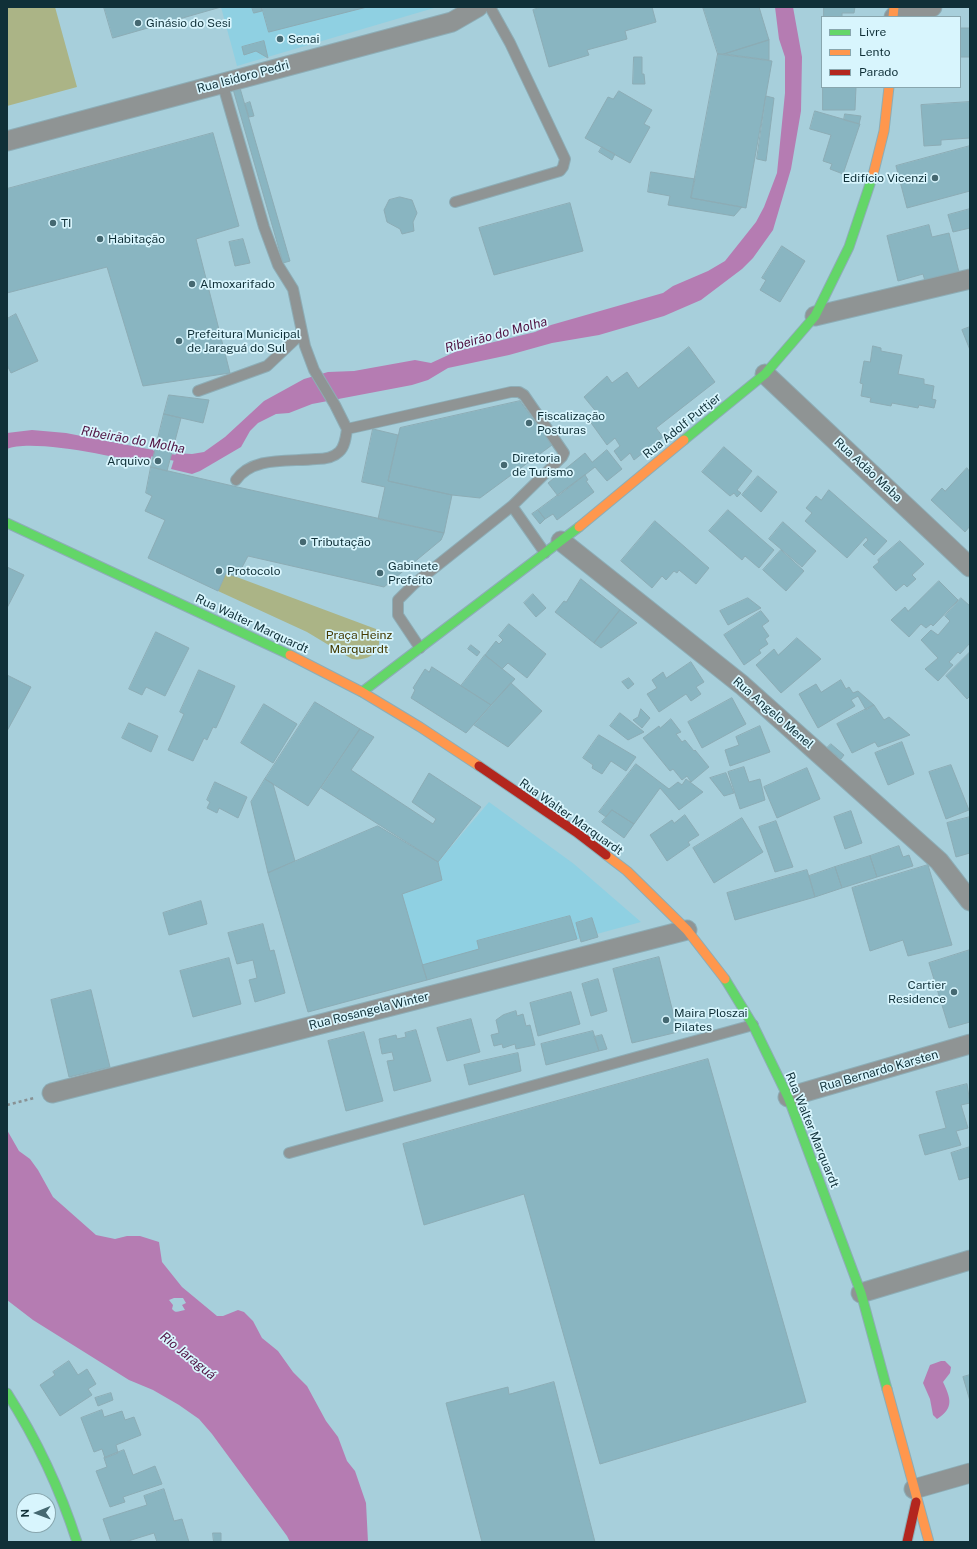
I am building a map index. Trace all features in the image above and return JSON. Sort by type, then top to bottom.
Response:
[{"type":"main road","name":"Rua Adolf Puttjer","points":[[362,692],[546,553],[765,374],[815,316],[850,247],[871,185],[884,131],[889,88]]},
{"type":"main road","name":"Rua Walter Marquardt","points":[[7,523],[278,649],[362,692],[420,727],[576,832],[627,871],[687,930],[725,978],[753,1025],[788,1097],[861,1292],[929,1542]]},
{"type":"main road","points":[[7,1393],[29,1426],[48,1466],[64,1503],[77,1542]]},
{"type":"main road","name":"Rua Walter Marquardt","points":[[907,1542],[915,1495]]},
{"type":"street","name":"Rua Isidoro Pedri","points":[[7,141],[222,82],[478,7]]},
{"type":"street","points":[[897,12],[932,7]]},
{"type":"street","points":[[815,316],[970,279]]},
{"type":"street","name":"Rua Adão Maba","points":[[765,374],[970,567]]},
{"type":"street","name":"Rua Angelo Menel","points":[[561,541],[742,684],[939,861],[970,901]]},
{"type":"street","name":"Rua Rosangela Winter","points":[[52,1093],[687,930]]},
{"type":"street","name":"Rua Bernardo Karsten","points":[[788,1097],[970,1044]]},
{"type":"street","points":[[861,1292],[970,1260]]},
{"type":"street","points":[[915,1495],[970,1473]]},
{"type":"lane","points":[[455,202],[560,171],[563,167],[565,159],[510,43],[490,7]]},
{"type":"lane","points":[[222,82],[264,227],[278,265],[293,289],[302,333],[314,370],[335,405],[347,429],[345,440],[340,452],[328,458],[259,463],[242,472],[236,480]]},
{"type":"lane","points":[[198,391],[267,366],[302,333]]},
{"type":"lane","points":[[347,429],[511,392],[519,392],[524,395],[564,453],[562,458],[512,506],[414,584],[398,600],[398,615],[420,648]]},
{"type":"lane","points":[[512,506],[546,553]]},
{"type":"lane","points":[[289,1153],[753,1025]]},
{"type":"path","points":[[7,1105],[52,1093]]},
{"type":"shaded area","name":"Senai","points":[[221,7],[433,7],[434,8],[237,66]]},
{"type":"shaded area","points":[[489,802],[574,864],[641,922],[308,1012],[268,873],[378,826],[438,862]]},
{"type":"green space","points":[[7,7],[55,7],[77,87],[7,106]]},
{"type":"green space","name":"Praça Heinz Marquardt","points":[[226,573],[376,629],[379,641],[378,648],[372,655],[364,659],[352,659],[307,632],[218,591]]},
{"type":"water","points":[[775,7],[793,7],[802,57],[801,111],[791,169],[773,230],[753,258],[742,269],[701,300],[664,316],[599,335],[552,343],[509,355],[448,368],[428,380],[412,385],[312,404],[289,413],[276,414],[258,423],[250,431],[241,447],[200,471],[192,474],[171,469],[176,453],[192,454],[204,452],[225,437],[264,401],[304,379],[328,372],[354,371],[415,360],[431,363],[457,351],[535,332],[551,325],[663,293],[673,286],[708,271],[725,261],[756,222],[764,207],[777,173],[785,93],[785,57],[779,39]]},
{"type":"water","points":[[32,430],[66,433],[153,450],[149,466],[119,458],[55,447],[19,446],[7,449],[7,433]]},
{"type":"water","name":"Rio Jaraguá","points":[[7,1130],[19,1151],[30,1159],[38,1170],[53,1197],[96,1235],[115,1239],[127,1236],[140,1236],[159,1242],[162,1262],[182,1287],[217,1316],[223,1316],[238,1310],[244,1312],[253,1321],[262,1338],[278,1351],[293,1372],[307,1386],[326,1421],[338,1437],[347,1461],[355,1471],[366,1503],[368,1542],[290,1542],[212,1434],[199,1419],[153,1390],[129,1380],[33,1320],[7,1300]],"holes":[[[174,1298],[183,1298],[186,1303],[182,1305],[185,1310],[178,1312],[173,1311],[173,1305],[169,1300]]]},
{"type":"water","points":[[945,1361],[951,1367],[950,1373],[943,1382],[948,1393],[949,1403],[946,1411],[937,1419],[933,1415],[930,1399],[923,1383],[930,1365]]},
{"type":"building","name":"Ginásio do Sesi","points":[[104,7],[221,7],[113,38]]},
{"type":"building","points":[[252,7],[261,7],[262,11],[254,13]]},
{"type":"building","points":[[262,7],[367,7],[269,32]]},
{"type":"building","points":[[541,7],[652,7],[656,22],[625,31],[627,39],[587,50],[589,55],[549,67],[533,10]]},
{"type":"building","points":[[703,7],[759,7],[769,40],[724,54],[718,54]]},
{"type":"building","points":[[824,7],[855,7],[854,13],[842,13],[842,16],[824,16]]},
{"type":"building","points":[[961,28],[970,28],[970,57],[961,57]]},
{"type":"building","points":[[769,40],[769,60],[724,54]]},
{"type":"building","points":[[264,41],[268,58],[256,51],[244,55],[242,47]]},
{"type":"building","points":[[718,54],[772,61],[746,208],[691,198]]},
{"type":"building","points":[[634,57],[642,57],[642,74],[644,74],[645,84],[633,84]]},
{"type":"building","points":[[240,88],[290,261],[283,263],[233,89]]},
{"type":"building","points":[[823,88],[856,88],[855,110],[823,110]]},
{"type":"building","points":[[619,91],[652,110],[644,124],[650,127],[630,163],[585,138],[608,97],[613,99]]},
{"type":"building","points":[[766,96],[774,98],[766,161],[757,159]]},
{"type":"building","points":[[250,102],[254,116],[249,117],[245,104]]},
{"type":"building","points":[[970,102],[970,138],[941,140],[941,145],[924,146],[921,105]]},
{"type":"building","points":[[815,111],[860,124],[843,174],[830,169],[832,164],[823,161],[831,135],[810,129]]},
{"type":"building","points":[[845,114],[861,116],[859,124],[844,120]]},
{"type":"building","points":[[213,133],[239,226],[196,239],[230,373],[143,386],[107,267],[7,293],[7,189]]},
{"type":"building","name":"Edifício Vicenzi","points":[[970,146],[970,191],[907,208],[896,166]]},
{"type":"building","points":[[602,147],[615,154],[612,160],[599,152]]},
{"type":"building","points":[[651,172],[695,179],[691,198],[742,207],[734,216],[668,205],[670,196],[648,192]]},
{"type":"building","points":[[400,197],[412,200],[417,213],[413,222],[414,231],[402,234],[400,229],[387,222],[384,210],[389,200]]},
{"type":"building","points":[[570,203],[583,251],[494,275],[479,228]]},
{"type":"building","points":[[970,209],[970,228],[953,232],[948,215]]},
{"type":"building","points":[[929,225],[932,237],[949,233],[959,272],[925,281],[923,274],[898,281],[887,236]]},
{"type":"building","points":[[243,239],[250,263],[235,266],[229,242]]},
{"type":"building","points":[[782,246],[805,261],[780,302],[760,290],[766,280],[762,278]]},
{"type":"building","points":[[16,314],[38,361],[11,373],[7,365],[7,319]]},
{"type":"building","points":[[970,327],[970,350],[962,330]]},
{"type":"building","points":[[873,346],[881,348],[881,351],[902,355],[898,374],[924,379],[924,384],[934,386],[932,399],[936,400],[934,408],[919,405],[918,408],[892,403],[891,406],[870,402],[871,398],[861,396],[863,384],[860,383],[864,361],[870,362]]},
{"type":"building","points":[[689,347],[715,382],[656,428],[663,437],[634,460],[630,453],[621,461],[614,451],[620,446],[615,438],[607,445],[589,420],[598,414],[584,397],[607,376],[612,383],[627,372],[638,388]]},
{"type":"building","points":[[169,395],[209,400],[203,423],[164,414]]},
{"type":"building","points":[[520,401],[552,445],[480,498],[452,495],[388,481],[400,428]]},
{"type":"building","points":[[164,414],[181,418],[167,471],[151,467]]},
{"type":"building","points":[[373,429],[398,435],[388,481],[452,495],[444,533],[378,519],[385,487],[362,482]]},
{"type":"building","points":[[724,447],[752,471],[737,490],[741,493],[737,497],[734,493],[730,496],[702,472]]},
{"type":"building","points":[[607,450],[622,469],[607,481],[595,467],[558,496],[548,483],[585,453],[592,462]]},
{"type":"building","points":[[151,467],[444,533],[441,540],[384,587],[248,556],[237,577],[226,573],[218,591],[148,558],[165,520],[145,511],[152,496],[146,493]]},
{"type":"building","points":[[967,468],[970,472],[970,526],[965,532],[931,500],[942,488],[945,491]]},
{"type":"building","points":[[585,475],[588,480],[586,481],[594,492],[557,520],[553,514],[545,519],[538,510]]},
{"type":"building","points":[[758,476],[777,492],[761,512],[742,495]]},
{"type":"building","points":[[829,490],[887,541],[874,555],[863,545],[868,540],[866,537],[847,558],[805,521],[812,513],[806,508],[816,496],[821,500]]},
{"type":"building","points":[[538,510],[545,519],[540,524],[532,514]]},
{"type":"building","points":[[728,510],[774,550],[759,568],[745,556],[742,560],[709,531]]},
{"type":"building","points":[[655,521],[709,568],[696,584],[679,570],[677,573],[674,571],[666,580],[662,576],[652,588],[621,561]]},
{"type":"building","points":[[783,522],[816,551],[802,567],[769,539]]},
{"type":"building","points":[[900,541],[924,564],[912,575],[916,579],[907,587],[904,584],[896,591],[873,567],[879,562],[878,560]]},
{"type":"building","points":[[781,550],[804,571],[786,591],[763,570]]},
{"type":"building","points":[[7,567],[24,575],[7,608]]},
{"type":"building","points":[[581,579],[620,610],[594,643],[555,612],[564,601],[566,602]]},
{"type":"building","points":[[939,581],[958,600],[933,626],[931,624],[926,628],[921,624],[909,637],[891,620],[905,607],[908,611]]},
{"type":"building","points":[[533,594],[546,608],[536,617],[524,603]]},
{"type":"building","points":[[748,598],[761,608],[728,625],[720,611]]},
{"type":"building","points":[[961,598],[970,606],[970,643],[960,654],[958,652],[949,662],[953,665],[938,681],[925,669],[938,658],[921,640],[931,630],[938,635],[950,621],[945,616]]},
{"type":"building","points":[[620,610],[637,623],[601,648],[594,643]]},
{"type":"building","points":[[761,611],[769,621],[762,626],[769,636],[765,639],[768,644],[759,650],[761,653],[744,665],[724,635]]},
{"type":"building","points":[[509,624],[546,654],[527,678],[508,663],[502,669],[485,655],[496,641],[499,644],[503,640],[499,636]]},
{"type":"building","points":[[156,632],[189,648],[165,696],[146,687],[142,695],[129,689]]},
{"type":"building","points":[[797,638],[821,659],[781,693],[756,665],[774,649],[778,655]]},
{"type":"building","points":[[471,645],[480,652],[477,656],[468,649]]},
{"type":"building","points":[[970,652],[970,696],[967,699],[946,676]]},
{"type":"building","points":[[485,655],[515,679],[491,705],[461,686]]},
{"type":"building","points":[[691,662],[704,682],[696,687],[701,694],[691,701],[686,694],[659,712],[647,694],[657,688],[652,680],[663,672],[666,678]]},
{"type":"building","points":[[432,667],[491,705],[466,733],[411,698],[415,690],[413,688],[425,669],[429,672]]},
{"type":"building","points":[[199,670],[235,686],[216,728],[213,727],[207,740],[204,738],[193,761],[168,750],[184,714],[180,712]]},
{"type":"building","points":[[7,675],[31,687],[7,731]]},
{"type":"building","points":[[629,678],[634,684],[628,689],[622,682]]},
{"type":"building","points":[[841,680],[846,689],[849,687],[853,693],[858,691],[874,705],[866,710],[858,696],[851,700],[855,706],[818,728],[799,694],[816,684],[821,692]]},
{"type":"building","points":[[511,683],[542,711],[508,747],[474,725]]},
{"type":"building","points":[[732,698],[746,724],[702,748],[688,722]]},
{"type":"building","points":[[315,702],[360,729],[308,806],[265,779]]},
{"type":"building","points":[[264,704],[297,724],[273,763],[241,743]]},
{"type":"building","points":[[874,705],[884,720],[889,717],[910,735],[878,747],[875,742],[852,753],[837,724]]},
{"type":"building","points":[[641,709],[650,718],[642,728],[633,720],[638,717]]},
{"type":"building","points":[[620,713],[644,732],[628,740],[610,726]]},
{"type":"building","points":[[671,719],[681,732],[676,734],[682,742],[685,740],[709,767],[691,782],[687,776],[682,780],[673,769],[670,771],[643,738],[659,726],[660,728]]},
{"type":"building","points":[[129,723],[158,736],[151,752],[122,738]]},
{"type":"building","points":[[760,726],[770,752],[730,766],[725,750],[739,745],[736,737]]},
{"type":"building","points":[[360,729],[374,737],[351,770],[433,824],[436,819],[412,802],[429,773],[481,807],[438,862],[321,788]]},
{"type":"building","points":[[599,735],[636,757],[626,771],[611,761],[602,774],[592,768],[593,765],[583,758]]},
{"type":"building","points":[[902,742],[914,774],[888,785],[875,753]]},
{"type":"building","points":[[831,744],[844,755],[841,759],[827,748]]},
{"type":"building","points":[[636,764],[669,789],[678,782],[682,785],[686,779],[703,792],[679,810],[660,788],[634,824],[612,810],[606,817],[599,812]]},
{"type":"building","points":[[951,765],[969,810],[946,819],[929,772]]},
{"type":"building","points":[[744,767],[749,782],[760,779],[765,800],[740,809],[728,772]]},
{"type":"building","points":[[807,768],[820,799],[777,818],[764,787]]},
{"type":"building","points":[[726,773],[734,793],[724,796],[710,778]]},
{"type":"building","points":[[265,779],[273,784],[295,861],[268,873],[251,802]]},
{"type":"building","points":[[215,782],[247,797],[238,818],[219,808],[217,813],[207,808],[210,802],[207,800]]},
{"type":"building","points":[[612,810],[634,824],[624,838],[602,822]]},
{"type":"building","points":[[851,811],[862,843],[845,849],[834,817]]},
{"type":"building","points":[[685,815],[699,835],[688,842],[690,845],[667,861],[650,835],[672,820],[674,823]]},
{"type":"building","points":[[970,817],[970,853],[956,857],[947,823]]},
{"type":"building","points":[[742,818],[763,852],[714,883],[693,848]]},
{"type":"building","points":[[776,821],[793,867],[775,872],[759,827]]},
{"type":"building","points":[[378,826],[438,862],[442,880],[402,894],[427,980],[308,1012],[268,873]]},
{"type":"building","points":[[899,846],[903,857],[909,855],[913,866],[877,877],[870,856]]},
{"type":"building","points":[[870,856],[877,877],[842,888],[835,867]]},
{"type":"building","points":[[928,865],[952,945],[908,956],[903,940],[870,951],[852,888]]},
{"type":"building","points":[[835,867],[842,888],[815,897],[809,876]]},
{"type":"building","points":[[807,870],[815,897],[735,920],[727,893]]},
{"type":"building","points":[[201,901],[207,924],[169,935],[163,913]]},
{"type":"building","points":[[570,916],[577,939],[427,980],[422,965],[479,949],[477,941]]},
{"type":"building","points":[[592,918],[598,937],[581,942],[576,923]]},
{"type":"building","points":[[263,924],[270,951],[274,950],[285,993],[255,1002],[249,980],[257,978],[253,960],[237,964],[228,933]]},
{"type":"building","name":"Cartier Residence","points":[[970,950],[970,1022],[949,1028],[929,963]]},
{"type":"building","points":[[659,957],[678,1032],[632,1043],[613,969]]},
{"type":"building","points":[[229,958],[241,1004],[193,1017],[180,971]]},
{"type":"building","points":[[598,979],[607,1011],[591,1016],[582,984]]},
{"type":"building","points":[[91,990],[110,1067],[69,1077],[51,1000]]},
{"type":"building","points":[[571,992],[580,1024],[538,1036],[530,1003]]},
{"type":"building","points":[[516,1011],[517,1016],[523,1014],[526,1026],[530,1025],[535,1045],[516,1049],[515,1044],[503,1048],[502,1044],[494,1046],[491,1035],[499,1033],[496,1020],[503,1015]]},
{"type":"building","points":[[471,1019],[480,1052],[447,1061],[437,1028]]},
{"type":"building","points":[[416,1030],[431,1081],[394,1091],[387,1061],[394,1060],[392,1052],[382,1054],[379,1039],[396,1035],[397,1039],[406,1037],[405,1033]]},
{"type":"building","points":[[593,1031],[599,1051],[546,1065],[541,1044]]},
{"type":"building","points":[[364,1032],[383,1101],[346,1111],[328,1041]]},
{"type":"building","points":[[602,1035],[607,1049],[599,1051],[594,1037]]},
{"type":"building","points":[[518,1053],[521,1071],[469,1085],[464,1065]]},
{"type":"building","points":[[708,1059],[806,1402],[600,1464],[524,1194],[424,1225],[403,1144]]},
{"type":"building","points":[[967,1084],[970,1103],[961,1105],[968,1128],[956,1131],[961,1145],[925,1155],[919,1135],[946,1128],[936,1092]]},
{"type":"building","points":[[970,1147],[970,1177],[959,1180],[951,1153]]},
{"type":"building","points":[[69,1361],[78,1375],[87,1369],[96,1384],[88,1389],[92,1395],[60,1416],[40,1385],[55,1375],[53,1372]]},
{"type":"building","points":[[970,1375],[970,1401],[963,1377]]},
{"type":"building","points":[[554,1382],[595,1542],[482,1542],[446,1403],[508,1387],[509,1394]]},
{"type":"building","points":[[111,1393],[113,1400],[98,1406],[95,1398]]},
{"type":"building","points":[[102,1410],[104,1417],[122,1411],[125,1420],[134,1417],[141,1435],[116,1445],[118,1453],[105,1458],[102,1449],[94,1452],[81,1418]]},
{"type":"building","points":[[124,1450],[133,1475],[155,1466],[162,1484],[123,1497],[125,1502],[110,1507],[96,1471],[107,1467],[104,1458]]},
{"type":"building","points":[[164,1489],[174,1521],[182,1519],[189,1542],[157,1542],[154,1533],[125,1542],[111,1542],[103,1519],[147,1505],[144,1496]]},
{"type":"building","points":[[213,1533],[221,1533],[221,1542],[214,1542]]},
{"type":"waterway","name":"Ribeirão do Molha","points":[[145,452],[181,459]]},
{"type":"traffic: fast","points":[[684,440],[765,374],[815,316],[849,247],[873,175]]},
{"type":"traffic: fast","points":[[7,523],[290,655]]},
{"type":"traffic: fast","points":[[362,692],[579,527]]},
{"type":"traffic: fast","points":[[725,979],[753,1025],[788,1097],[861,1293],[887,1389]]},
{"type":"traffic: fast","points":[[7,1393],[47,1465],[77,1542]]},
{"type":"traffic: slow","points":[[893,16],[894,7]]},
{"type":"traffic: slow","points":[[873,175],[884,131],[889,88]]},
{"type":"traffic: slow","points":[[579,527],[684,440]]},
{"type":"traffic: slow","points":[[290,655],[362,692],[420,727],[479,766]]},
{"type":"traffic: slow","points":[[606,855],[627,871],[687,930],[725,979]]},
{"type":"traffic: slow","points":[[887,1389],[929,1542]]},
{"type":"traffic: jam","points":[[479,766],[576,832],[606,855]]},
{"type":"traffic: jam","points":[[907,1542],[916,1502]]},
{"type":"place","name":"Ginásio do Sesi","points":[[138,23]]},
{"type":"place","name":"Senai","points":[[280,39]]},
{"type":"place","name":"Edifício Vicenzi","points":[[935,178]]},
{"type":"place","name":"TI","points":[[53,223]]},
{"type":"place","name":"Habitação","points":[[100,239]]},
{"type":"place","name":"Almoxarifado","points":[[192,284]]},
{"type":"place","name":"Prefeitura Municipal de Jaraguá do Sul","points":[[179,341]]},
{"type":"place","name":"Fiscalização Posturas","points":[[529,423]]},
{"type":"place","name":"Arquivo","points":[[158,461]]},
{"type":"place","name":"Diretoria de Turismo","points":[[504,465]]},
{"type":"place","name":"Tributação","points":[[303,542]]},
{"type":"place","name":"Protocolo","points":[[219,571]]},
{"type":"place","name":"Gabinete Prefeito","points":[[380,573]]},
{"type":"place","name":"Cartier Residence","points":[[954,992]]},
{"type":"place","name":"Maira Ploszai Pilates","points":[[666,1020]]}]
